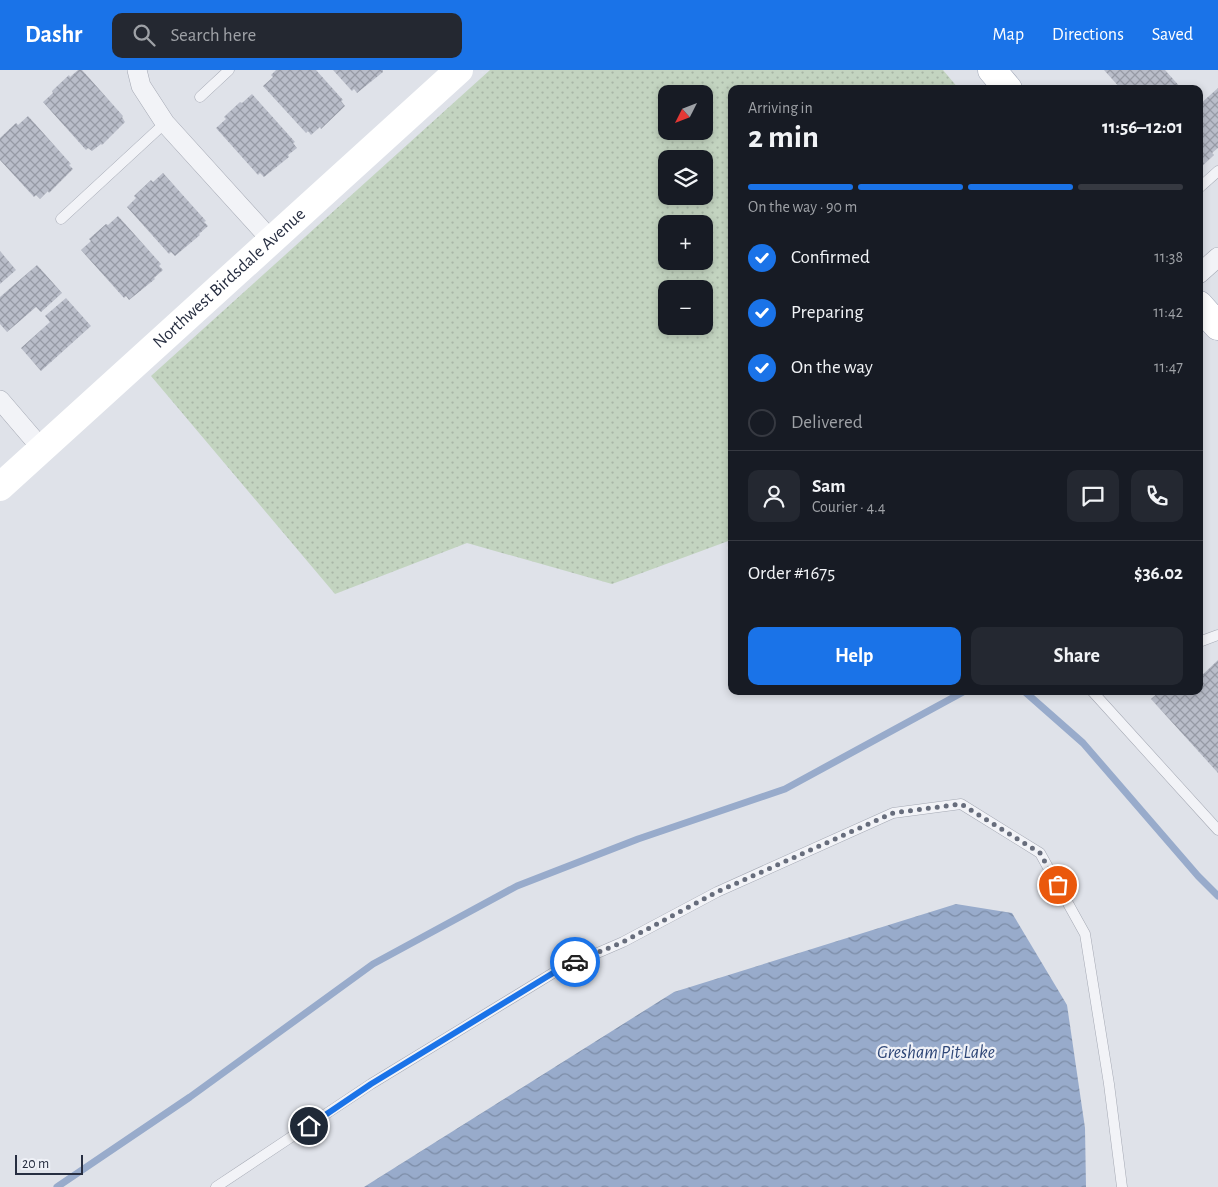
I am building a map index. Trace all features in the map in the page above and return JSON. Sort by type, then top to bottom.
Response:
[{"type":"main road","name":"Northwest Birdsdale Avenue","points":[[0,487],[459,70]]},
{"type":"main road","points":[[992,70],[1005,85]]},
{"type":"main road","points":[[1203,309],[1218,326]]},
{"type":"street","points":[[137,70],[141,86],[165,123],[271,240]]},
{"type":"street","points":[[1203,270],[1218,257]]},
{"type":"street","points":[[0,400],[42,449]]},
{"type":"lane","points":[[200,97],[229,70]]},
{"type":"lane","points":[[61,219],[165,123]]},
{"type":"lane","points":[[1203,184],[1218,171]]},
{"type":"lane","points":[[1203,641],[1218,635]]},
{"type":"lane","points":[[1096,695],[1218,830]]},
{"type":"lane","points":[[216,1187],[371,1084],[558,970],[623,942],[717,892],[893,813],[961,804],[1040,853],[1085,934],[1109,1084],[1122,1187]]},
{"type":"green space","points":[[490,70],[943,70],[956,85],[728,85],[728,541],[612,584],[467,543],[335,594],[151,376]]},
{"type":"water","name":"Gresham Pit Lake","points":[[956,904],[1012,913],[1067,1005],[1085,1128],[1086,1187],[364,1187],[674,992]]},
{"type":"building","points":[[78,70],[82,70],[123,116],[125,122],[102,145],[92,151],[88,148],[86,150],[43,102],[69,75],[70,77]]},
{"type":"building","points":[[276,70],[316,70],[343,100],[341,101],[345,106],[321,129],[320,127],[311,135],[308,131],[306,133],[263,86],[273,77],[271,75]]},
{"type":"building","points":[[333,70],[383,70],[383,72],[357,93],[354,89],[352,91]]},
{"type":"building","points":[[1104,70],[1165,70],[1178,85],[1117,85]]},
{"type":"building","points":[[1218,88],[1218,148],[1212,153],[1214,155],[1203,165],[1203,101]]},
{"type":"building","points":[[252,94],[295,142],[293,143],[297,148],[264,177],[260,173],[258,175],[216,128],[226,119],[224,117]]},
{"type":"building","points":[[28,116],[71,164],[69,165],[73,169],[49,193],[48,191],[40,199],[36,195],[34,197],[0,160],[0,138],[16,123],[18,125]]},
{"type":"building","points":[[163,173],[206,221],[204,222],[208,226],[175,256],[171,252],[169,254],[127,207],[136,198],[134,196],[151,180],[153,182]]},
{"type":"building","points":[[118,216],[161,264],[159,266],[163,270],[129,300],[126,296],[124,298],[81,250],[91,241],[89,239]]},
{"type":"building","points":[[0,251],[16,270],[0,284]]},
{"type":"building","points":[[37,265],[62,293],[41,312],[36,307],[7,332],[0,324],[0,297]]},
{"type":"building","points":[[66,298],[91,326],[41,371],[21,348],[50,322],[45,316]]},
{"type":"building","points":[[1218,660],[1218,773],[1151,699],[1156,695],[1203,695],[1203,674]]},
{"type":"waterway","points":[[57,1187],[190,1097],[373,964],[517,886],[638,839],[785,789],[958,695]]},
{"type":"waterway","points":[[1029,695],[1083,743],[1198,876],[1218,896]]},
{"type":"way so far","points":[[575,962],[623,942],[717,892],[893,813],[961,804],[1040,853],[1058,885]]},
{"type":"route","points":[[309,1126],[371,1084],[558,970],[575,962]]}]
